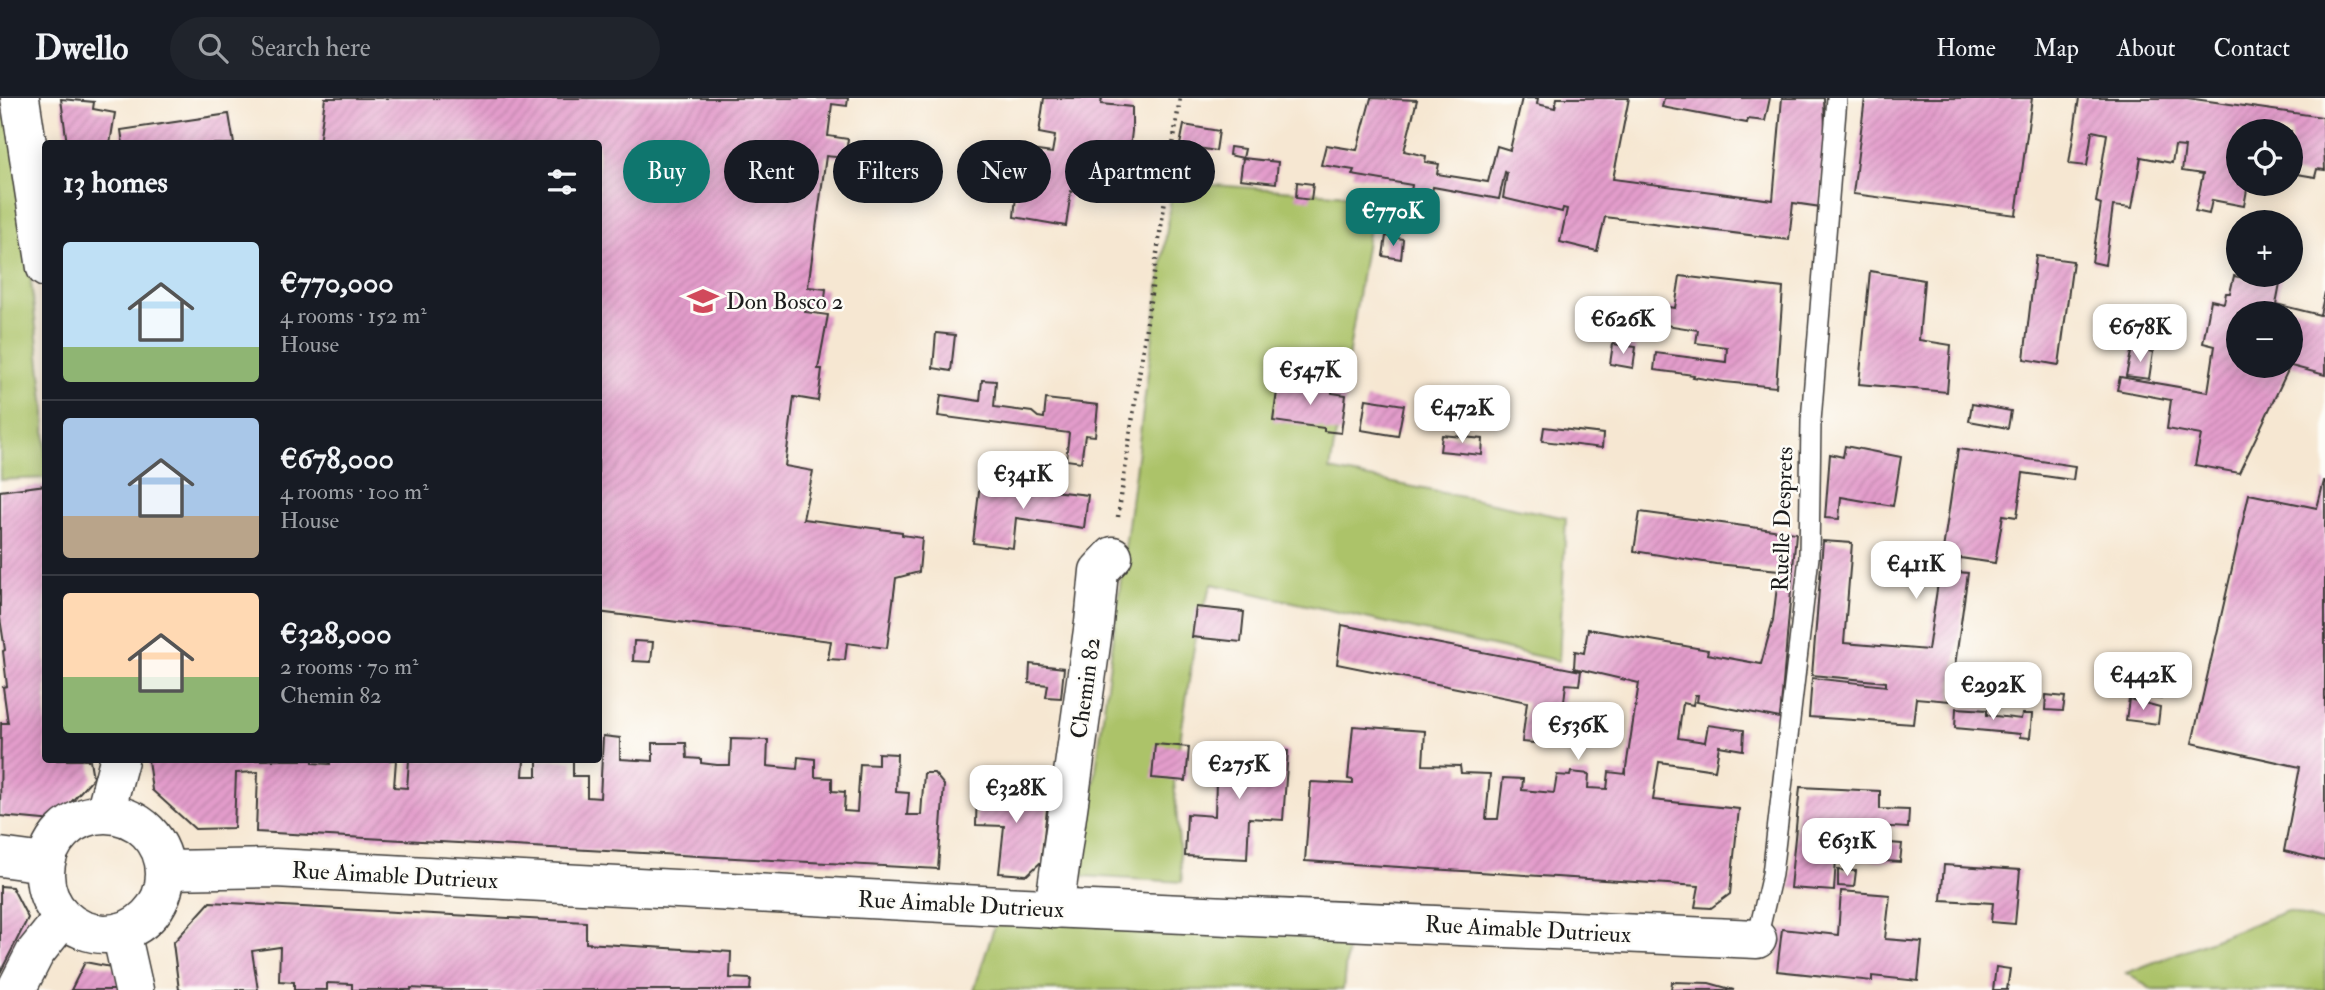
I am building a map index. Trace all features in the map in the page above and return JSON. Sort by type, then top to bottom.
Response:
[{"type":"street","points":[[20,98],[42,242]]},
{"type":"street","name":"Chemin 82","points":[[1054,909],[1099,571],[1113,556]]},
{"type":"street","points":[[105,813],[118,763]]},
{"type":"street","points":[[105,813],[127,817],[147,830],[160,849],[166,870],[161,897],[145,919],[121,932],[101,934],[80,929],[63,918],[47,887],[45,863],[52,843],[66,827],[84,817],[105,813]]},
{"type":"street","points":[[0,857],[45,863]]},
{"type":"street","name":"Rue Aimable Dutrieux","points":[[166,870],[264,868],[1054,909],[1757,939]]},
{"type":"street","points":[[16,990],[35,953],[63,918]]},
{"type":"street","points":[[121,932],[134,990]]},
{"type":"lane","name":"Ruelle Desprets","points":[[1757,939],[1772,874],[1809,557],[1811,421],[1837,98]]},
{"type":"path","points":[[1113,556],[1180,98]]},
{"type":"green space","points":[[13,117],[42,382],[42,478],[0,480],[0,118]]},
{"type":"green space","points":[[1215,185],[1374,197],[1330,470],[1566,518],[1559,661],[1212,584],[1197,627],[1174,781],[1182,882],[1082,876],[1170,203],[1215,203]]},
{"type":"green space","points":[[1001,906],[1348,940],[1343,990],[974,990]]},
{"type":"green space","points":[[2287,911],[2325,923],[2325,990],[2153,990],[2126,973]]},
{"type":"building","name":"Don Bosco 2","points":[[325,98],[848,98],[847,106],[832,104],[828,136],[848,139],[833,140],[833,157],[826,156],[808,287],[826,289],[824,308],[806,306],[805,312],[828,315],[818,369],[822,369],[818,401],[794,397],[785,466],[813,471],[803,519],[902,532],[902,535],[922,538],[919,572],[896,578],[887,648],[847,643],[845,660],[828,659],[831,641],[602,612],[602,140],[320,140]]},
{"type":"building","points":[[1044,98],[1102,98],[1101,104],[1132,107],[1131,140],[1065,140],[1065,203],[1069,203],[1066,226],[1014,217],[1015,203],[1051,203],[1051,153],[1055,136],[1039,133]]},
{"type":"building","points":[[1371,98],[1417,100],[1404,151],[1426,156],[1425,162],[1439,164],[1437,174],[1488,182],[1497,146],[1510,150],[1522,98],[1538,98],[1537,104],[1555,108],[1557,98],[1629,98],[1613,179],[1773,200],[1782,98],[1824,98],[1821,207],[1793,203],[1789,240],[1605,217],[1597,251],[1560,242],[1567,209],[1563,208],[1562,212],[1503,198],[1505,172],[1499,199],[1433,187],[1430,202],[1410,198],[1412,185],[1352,175],[1354,170],[1321,165],[1326,145],[1357,150]]},
{"type":"building","points":[[1664,98],[1770,98],[1765,121],[1748,119],[1747,123],[1662,107]]},
{"type":"building","points":[[1865,98],[2032,98],[2016,215],[1853,194]]},
{"type":"building","points":[[2079,98],[2187,98],[2323,117],[2325,170],[2317,169],[2315,177],[2303,175],[2303,119],[2226,119],[2226,196],[2246,196],[2244,206],[2212,200],[2209,214],[2195,211],[2203,174],[2182,171],[2185,147],[2175,146],[2172,163],[2141,157],[2132,208],[2113,206],[2105,265],[2092,262],[2101,204],[2096,202],[2107,134],[2092,131],[2087,166],[2069,164]]},
{"type":"building","points":[[61,99],[94,102],[93,109],[115,113],[111,140],[66,140]]},
{"type":"building","points":[[229,114],[233,140],[122,140],[121,130]]},
{"type":"building","points":[[1184,125],[1219,131],[1216,151],[1215,140],[1181,140]]},
{"type":"building","points":[[1230,147],[1245,149],[1243,158],[1229,155]]},
{"type":"building","points":[[1243,158],[1278,162],[1276,183],[1240,179]]},
{"type":"building","points":[[1297,182],[1313,184],[1311,200],[1296,198]]},
{"type":"building","points":[[1395,209],[1408,211],[1406,228],[1393,227]]},
{"type":"building","points":[[1386,236],[1403,239],[1401,259],[1383,256]]},
{"type":"building","points":[[2036,256],[2073,261],[2059,365],[2024,359]]},
{"type":"building","points":[[1870,271],[1924,280],[1919,340],[1951,345],[1947,392],[1859,384]]},
{"type":"building","points":[[1680,276],[1783,288],[1776,387],[1724,382],[1654,370],[1656,353],[1726,362],[1727,347],[1696,343],[1698,330],[1647,322],[1649,310],[1654,310],[1655,305],[1675,308]]},
{"type":"building","points":[[2231,287],[2279,287],[2277,301],[2226,301],[2226,378],[2284,378],[2239,473],[2195,465],[2201,435],[2167,429],[2171,400],[2117,390],[2120,377],[2208,392],[2215,346],[2203,343],[2211,300],[2224,303],[2226,293],[2230,293]]},
{"type":"building","points":[[2325,292],[2325,375],[2303,369],[2303,311],[2320,315]]},
{"type":"building","points":[[936,333],[955,335],[951,371],[933,368]]},
{"type":"building","points":[[1613,344],[1636,347],[1633,368],[1610,364]]},
{"type":"building","points":[[2132,348],[2153,352],[2149,379],[2126,376]]},
{"type":"building","points":[[982,380],[996,381],[994,407],[1032,412],[1038,417],[1044,418],[1046,399],[1098,405],[1095,436],[1085,435],[1081,462],[1066,460],[1069,433],[938,416],[941,395],[980,401]]},
{"type":"building","points":[[1278,384],[1332,390],[1332,393],[1346,395],[1341,433],[1273,421]]},
{"type":"building","points":[[1366,399],[1404,405],[1398,436],[1361,430]]},
{"type":"building","points":[[1972,404],[2011,411],[2008,428],[1969,421]]},
{"type":"building","points":[[1544,427],[1603,434],[1602,448],[1542,441]]},
{"type":"building","points":[[1442,435],[1483,439],[1482,455],[1440,451]]},
{"type":"building","points":[[1845,446],[1901,457],[1893,506],[1841,497],[1839,519],[1825,518],[1830,454],[1843,457]]},
{"type":"building","points":[[1958,449],[2075,466],[2073,480],[2023,473],[2017,517],[2003,515],[1995,563],[1960,558],[1958,572],[1968,573],[1950,701],[1916,698],[1913,724],[1809,717],[1812,678],[1886,686],[1886,682],[1812,675],[1823,541],[1852,543],[1844,643],[1928,650]]},
{"type":"building","points":[[2324,481],[2325,861],[2284,851],[2300,767],[2192,743],[2249,494],[2317,508]]},
{"type":"building","points":[[980,483],[1088,495],[1084,528],[1016,518],[1013,548],[973,543]]},
{"type":"building","points":[[42,486],[42,763],[90,763],[93,778],[54,821],[0,816],[1,723],[8,723],[3,687],[7,686],[5,650],[0,618],[0,491]]},
{"type":"building","points":[[1640,512],[1796,533],[1780,718],[1697,702],[1698,695],[1695,695],[1693,705],[1683,703],[1678,738],[1705,742],[1708,725],[1744,730],[1743,750],[1719,746],[1715,770],[1659,762],[1653,800],[1739,809],[1730,894],[1711,908],[1695,907],[1699,886],[1305,861],[1311,782],[1353,784],[1353,780],[1348,779],[1353,726],[1425,731],[1423,765],[1460,766],[1461,773],[1490,774],[1486,819],[1498,819],[1503,778],[1523,779],[1522,790],[1554,793],[1557,775],[1570,776],[1571,772],[1589,774],[1588,788],[1607,789],[1609,772],[1625,774],[1639,683],[1574,668],[1575,651],[1584,653],[1588,629],[1708,650],[1707,654],[1761,664],[1773,620],[1779,570],[1716,564],[1634,551]]},
{"type":"building","points":[[1196,607],[1244,612],[1241,642],[1192,637]]},
{"type":"building","points":[[1342,625],[1581,671],[1579,685],[1566,684],[1559,745],[1522,742],[1527,702],[1337,664]]},
{"type":"building","points":[[634,641],[653,642],[651,662],[633,661]]},
{"type":"building","points":[[1030,664],[1064,668],[1061,698],[1046,697],[1048,685],[1029,683]]},
{"type":"building","points":[[2135,669],[2164,673],[2161,699],[2132,696]]},
{"type":"building","points":[[2046,695],[2065,697],[2063,711],[2045,710]]},
{"type":"building","points":[[2129,699],[2160,707],[2158,724],[2126,720]]},
{"type":"building","points":[[1956,708],[1987,710],[1987,715],[2021,719],[2022,714],[2032,714],[2030,738],[2020,737],[2020,734],[1955,728]]},
{"type":"building","points":[[603,736],[620,738],[620,759],[653,761],[653,743],[686,743],[687,758],[701,759],[701,763],[730,765],[731,739],[768,740],[767,766],[797,769],[798,757],[815,759],[815,777],[832,778],[832,791],[845,792],[844,811],[857,812],[860,764],[878,765],[878,753],[897,754],[896,792],[909,793],[907,815],[921,815],[924,773],[934,773],[944,785],[938,869],[256,832],[258,772],[236,773],[234,828],[195,829],[152,790],[148,763],[396,763],[394,787],[407,788],[409,763],[524,763],[523,776],[537,776],[537,763],[573,763],[573,776],[587,776],[587,797],[600,798]]},
{"type":"building","points":[[1155,744],[1189,747],[1186,781],[1152,778]]},
{"type":"building","points":[[1217,745],[1288,751],[1283,820],[1249,818],[1247,859],[1185,856],[1187,814],[1215,816]]},
{"type":"building","points":[[977,787],[1022,788],[1049,792],[1041,862],[1027,875],[999,873],[1004,826],[976,825]]},
{"type":"building","points":[[1800,787],[1880,791],[1880,809],[1909,810],[1908,828],[1875,826],[1876,842],[1902,844],[1900,862],[1836,858],[1834,891],[1790,888]]},
{"type":"building","points":[[1944,865],[2020,870],[2015,924],[1991,922],[1993,903],[1941,900]]},
{"type":"building","points":[[1838,870],[1856,871],[1854,887],[1838,886]]},
{"type":"building","points":[[0,886],[12,887],[28,918],[0,973]]},
{"type":"building","points":[[1841,891],[1890,895],[1885,939],[1922,942],[1918,981],[1872,976],[1872,981],[1777,971],[1782,929],[1838,935]]},
{"type":"building","points":[[210,902],[586,922],[586,943],[731,952],[730,978],[751,979],[750,990],[352,990],[352,984],[327,983],[327,990],[294,990],[294,982],[279,981],[280,947],[252,951],[258,990],[179,990],[173,943]]},
{"type":"building","points":[[85,962],[116,968],[119,990],[71,990]]},
{"type":"building","points":[[1996,967],[2010,969],[2007,990],[1993,990]]},
{"type":"building","points":[[1672,982],[1709,983],[1734,990],[1671,990]]},
{"type":"place","name":"Don Bosco 2","points":[[703,301]]}]
